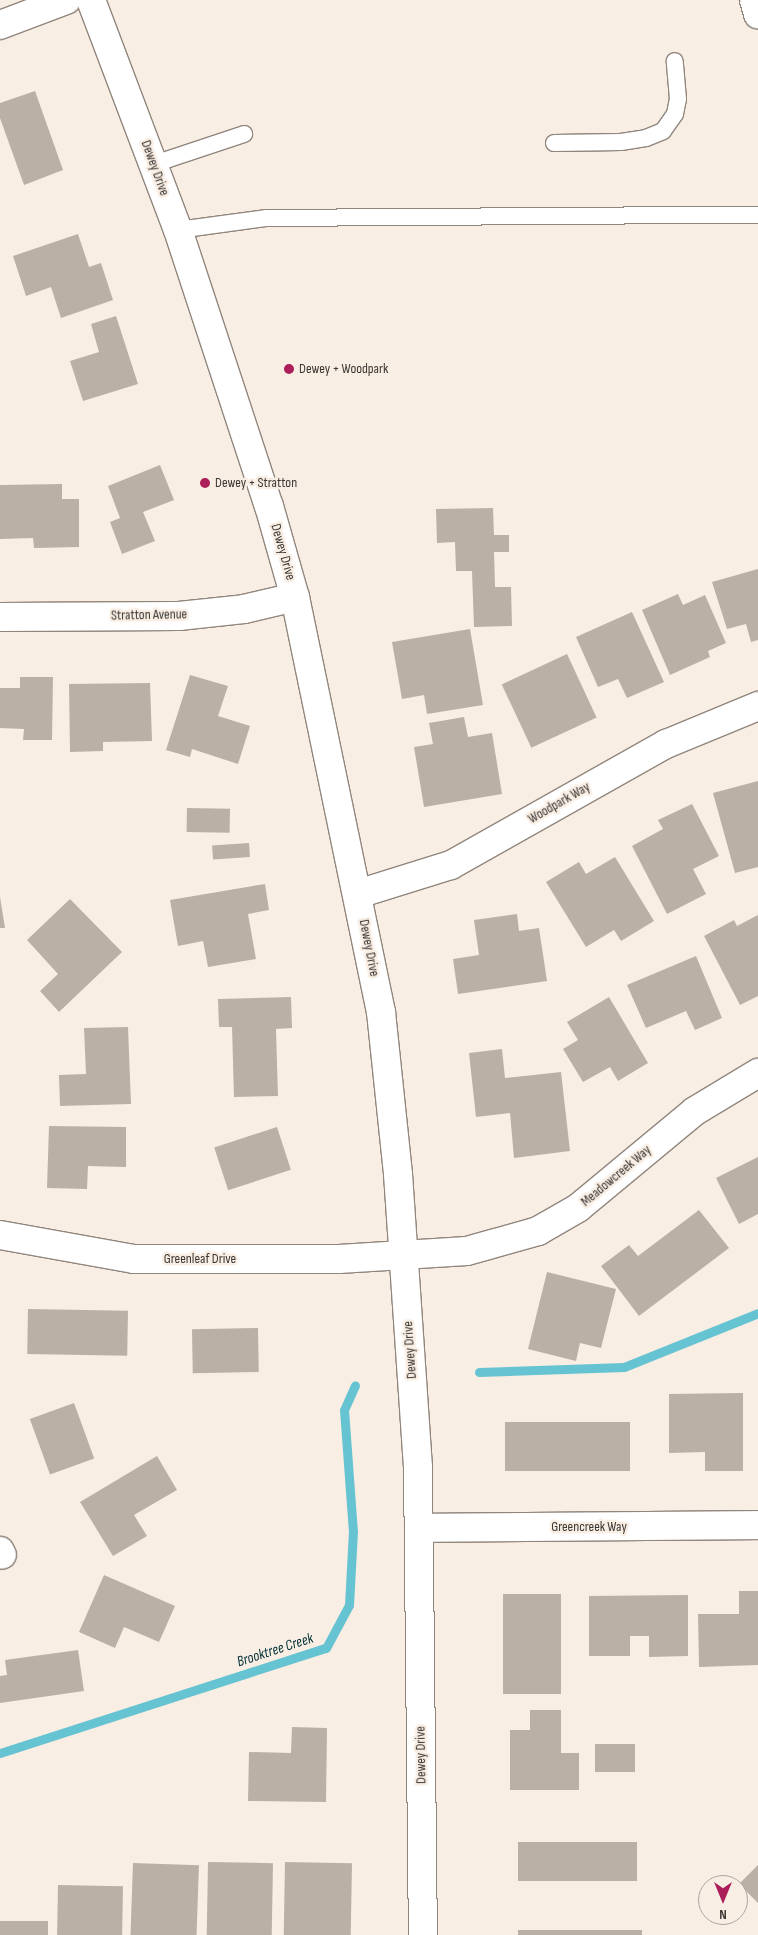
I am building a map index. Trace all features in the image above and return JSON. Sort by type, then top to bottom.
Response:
[{"type":"street","points":[[0,25],[66,0]]},
{"type":"street","name":"Dewey Drive","points":[[91,0],[178,230],[270,506],[295,597],[381,1012],[398,1174],[419,1528],[423,1935]]},
{"type":"street","points":[[754,0],[758,14]]},
{"type":"street","name":"Stratton Avenue","points":[[0,617],[179,616],[244,610],[295,597]]},
{"type":"street","name":"Woodpark Way","points":[[358,894],[452,865],[666,744],[758,706]]},
{"type":"street","name":"Meadowcreek Way","points":[[402,1256],[467,1252],[538,1230],[578,1208],[695,1111],[758,1073]]},
{"type":"street","name":"Greenleaf Drive","points":[[0,1235],[134,1259],[339,1259],[402,1256]]},
{"type":"street","name":"Greencreek Way","points":[[419,1528],[758,1526]]},
{"type":"lane","points":[[554,143],[621,142],[646,138],[663,131],[675,114],[678,99],[675,61]]},
{"type":"lane","points":[[154,164],[244,134]]},
{"type":"lane","points":[[178,230],[267,218],[758,215]]},
{"type":"building","points":[[35,91],[63,170],[24,185],[0,118],[0,103]]},
{"type":"building","points":[[78,234],[89,267],[101,263],[113,300],[61,318],[51,287],[26,296],[13,256]]},
{"type":"building","points":[[116,316],[138,384],[83,401],[70,361],[99,352],[91,324]]},
{"type":"building","points":[[160,465],[174,500],[143,512],[155,541],[122,554],[110,522],[120,518],[108,486]]},
{"type":"building","points":[[62,484],[62,499],[79,499],[79,547],[34,548],[33,538],[0,539],[0,485]]},
{"type":"building","points":[[493,508],[494,535],[509,535],[509,552],[494,552],[495,587],[511,587],[512,626],[474,627],[472,571],[456,571],[455,542],[437,543],[436,509]]},
{"type":"building","points":[[758,569],[758,640],[751,642],[746,624],[727,629],[712,582]]},
{"type":"building","points":[[678,594],[683,605],[705,595],[726,643],[708,651],[710,657],[670,675],[642,610]]},
{"type":"building","points":[[632,612],[664,682],[627,698],[618,679],[598,687],[576,637]]},
{"type":"building","points":[[470,629],[483,705],[427,714],[424,695],[402,699],[392,642]]},
{"type":"building","points":[[567,654],[597,717],[531,748],[502,684]]},
{"type":"building","points":[[190,675],[228,686],[218,716],[250,726],[238,764],[192,749],[190,757],[166,750]]},
{"type":"building","points":[[20,677],[53,677],[52,740],[23,740],[24,729],[0,728],[0,688],[20,688]]},
{"type":"building","points":[[150,683],[152,741],[103,742],[103,751],[70,752],[69,684]]},
{"type":"building","points":[[464,717],[468,737],[492,733],[502,794],[424,807],[414,747],[433,744],[429,723]]},
{"type":"building","points":[[758,781],[758,867],[735,873],[713,793]]},
{"type":"building","points":[[692,804],[719,856],[693,869],[706,894],[667,914],[632,846],[663,829],[658,820]]},
{"type":"building","points":[[187,808],[230,809],[230,833],[187,832]]},
{"type":"building","points":[[249,843],[250,857],[213,860],[212,846]]},
{"type":"building","points":[[615,857],[654,921],[621,941],[614,930],[586,947],[546,882],[579,862],[586,874]]},
{"type":"building","points":[[265,884],[269,910],[248,914],[256,959],[208,967],[203,941],[178,946],[170,900]]},
{"type":"building","points":[[0,897],[5,928],[0,928]]},
{"type":"building","points":[[70,899],[122,952],[59,1012],[40,991],[58,974],[27,940]]},
{"type":"building","points":[[517,914],[519,931],[539,928],[547,981],[458,994],[453,959],[479,955],[474,920]]},
{"type":"building","points":[[758,915],[758,996],[740,1005],[704,936],[734,920],[737,926]]},
{"type":"building","points":[[696,956],[722,1018],[695,1030],[686,1011],[646,1028],[627,985]]},
{"type":"building","points":[[291,997],[292,1028],[276,1029],[278,1096],[234,1097],[232,1027],[219,1027],[218,999]]},
{"type":"building","points":[[609,997],[648,1063],[618,1081],[610,1067],[583,1082],[563,1049],[578,1040],[567,1022]]},
{"type":"building","points":[[128,1027],[131,1104],[60,1106],[59,1075],[86,1074],[84,1028]]},
{"type":"building","points":[[502,1049],[505,1078],[561,1072],[570,1151],[514,1158],[510,1113],[476,1117],[469,1053]]},
{"type":"building","points":[[49,1126],[126,1127],[126,1167],[88,1166],[87,1189],[47,1188]]},
{"type":"building","points":[[277,1127],[291,1170],[228,1190],[214,1147]]},
{"type":"building","points":[[758,1157],[758,1214],[739,1224],[716,1178]]},
{"type":"building","points":[[699,1210],[729,1248],[639,1316],[601,1266],[629,1245],[638,1256]]},
{"type":"building","points":[[547,1272],[616,1289],[601,1348],[580,1343],[576,1361],[528,1349]]},
{"type":"building","points":[[28,1309],[128,1311],[127,1356],[27,1354]]},
{"type":"building","points":[[258,1328],[259,1372],[193,1373],[192,1329]]},
{"type":"building","points":[[743,1393],[743,1471],[705,1471],[705,1452],[669,1453],[669,1394]]},
{"type":"building","points":[[74,1403],[94,1458],[50,1475],[30,1419]]},
{"type":"building","points":[[505,1422],[630,1422],[630,1471],[505,1471]]},
{"type":"building","points":[[157,1456],[177,1490],[134,1515],[147,1536],[113,1556],[80,1502]]},
{"type":"building","points":[[104,1575],[175,1606],[159,1642],[124,1627],[115,1648],[79,1632]]},
{"type":"building","points":[[739,1591],[758,1591],[758,1665],[699,1667],[698,1614],[739,1614]]},
{"type":"building","points":[[503,1594],[561,1594],[561,1694],[503,1694]]},
{"type":"building","points":[[688,1595],[688,1656],[649,1657],[649,1636],[630,1636],[630,1656],[589,1656],[589,1596]]},
{"type":"building","points":[[78,1650],[84,1691],[0,1703],[0,1676],[7,1675],[5,1660]]},
{"type":"building","points":[[530,1710],[561,1710],[561,1753],[579,1753],[579,1790],[510,1790],[510,1730],[530,1730]]},
{"type":"building","points":[[292,1727],[327,1728],[326,1802],[248,1801],[249,1752],[291,1753]]},
{"type":"building","points":[[595,1744],[635,1744],[635,1772],[595,1772]]},
{"type":"building","points":[[518,1842],[637,1842],[637,1881],[518,1881]]},
{"type":"building","points":[[208,1862],[273,1863],[272,1935],[207,1935]]},
{"type":"building","points":[[285,1862],[352,1863],[351,1935],[284,1935]]},
{"type":"building","points":[[133,1863],[199,1865],[197,1935],[130,1935]]},
{"type":"building","points":[[758,1865],[758,1903],[748,1893],[748,1875]]},
{"type":"building","points":[[58,1885],[123,1886],[122,1935],[57,1935]]},
{"type":"building","points":[[0,1921],[48,1921],[48,1935],[0,1935]]},
{"type":"building","points":[[518,1930],[642,1930],[642,1935],[518,1935]]},
{"type":"waterway","points":[[479,1372],[624,1367],[758,1313]]},
{"type":"waterway","name":"Brooktree Creek","points":[[0,1753],[326,1648],[349,1605],[353,1532],[344,1410],[355,1385]]},
{"type":"place","name":"Dewey + Woodpark","points":[[289,369]]},
{"type":"place","name":"Dewey + Stratton","points":[[205,483]]}]
